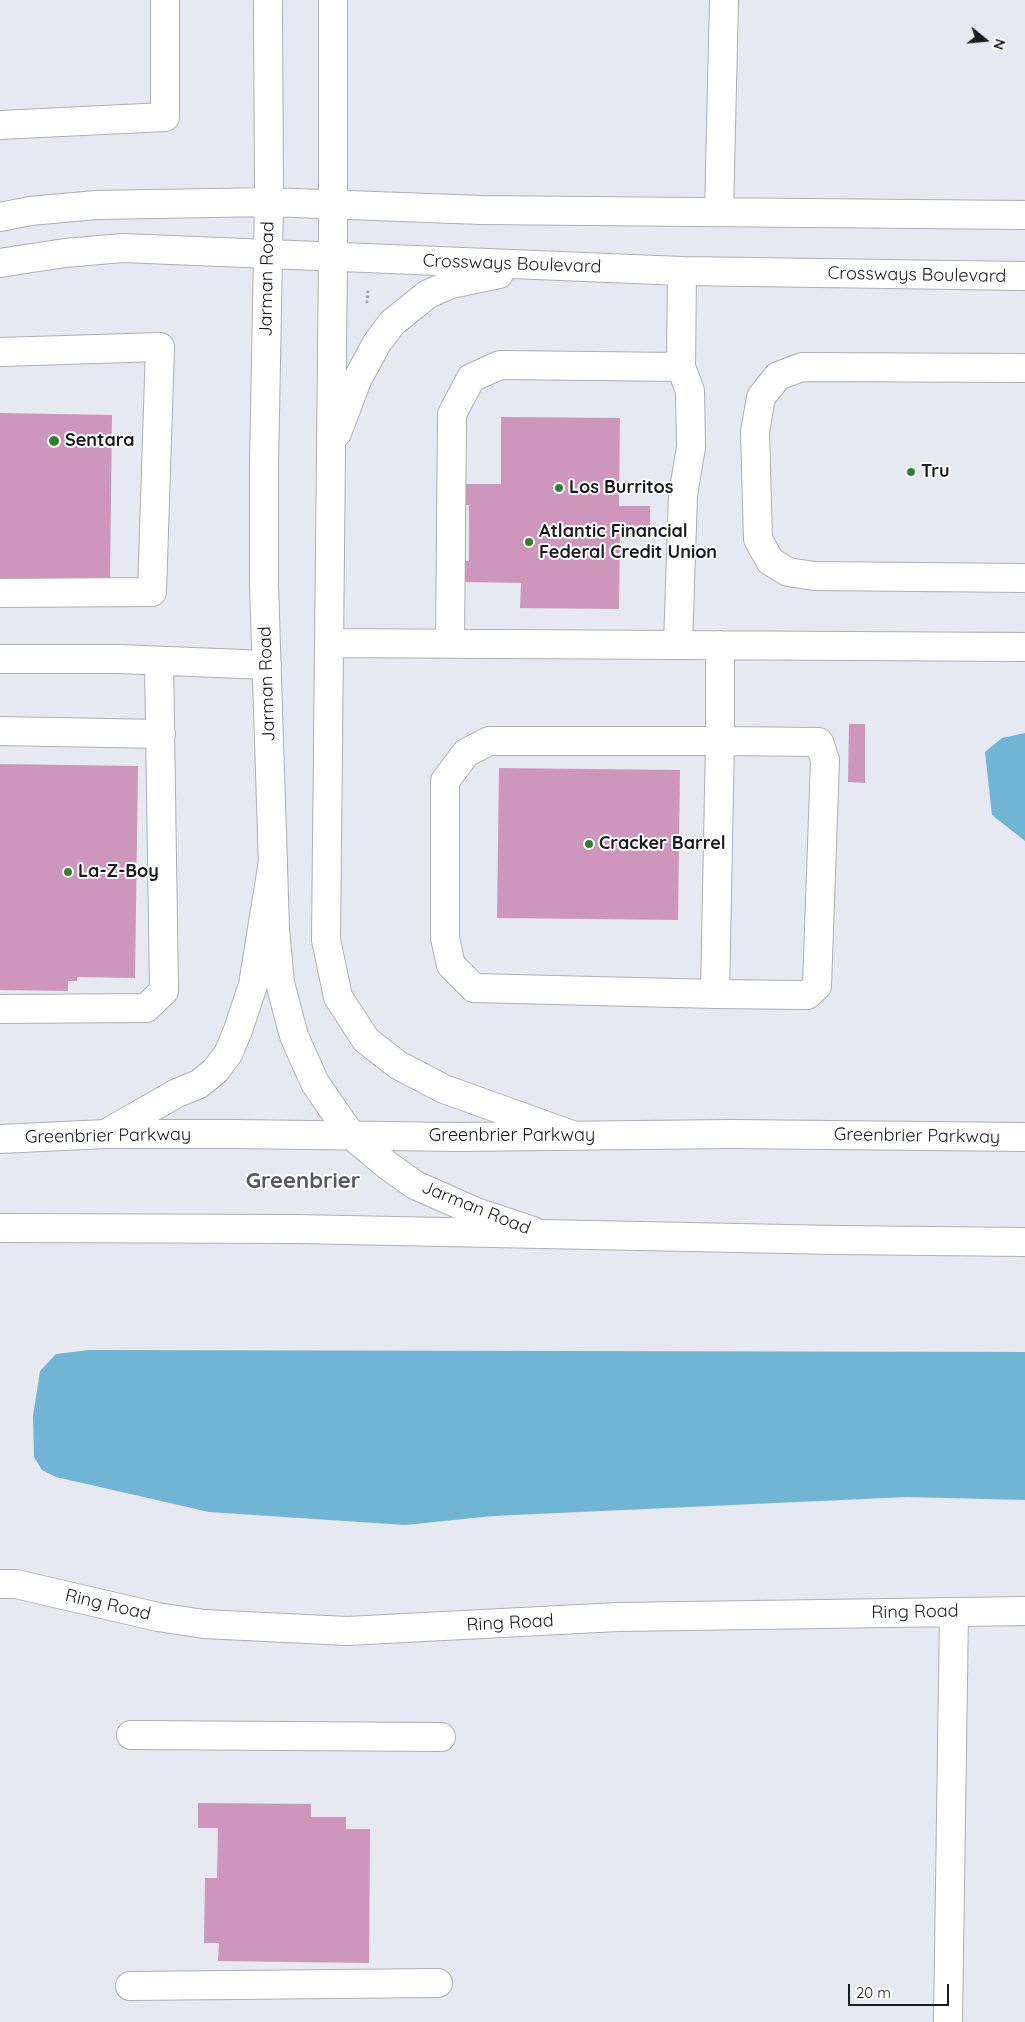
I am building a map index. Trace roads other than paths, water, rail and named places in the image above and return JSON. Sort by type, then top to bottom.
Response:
[{"type":"street","points":[[0,125],[165,117],[165,0]]},
{"type":"street","name":"Jarman Road","points":[[268,0],[268,255],[264,584],[272,861],[275,930],[280,983],[294,1036],[315,1083],[350,1134],[387,1165],[415,1185],[476,1212],[540,1234]]},
{"type":"street","points":[[333,0],[333,257],[326,940],[338,998],[366,1040],[398,1065],[444,1089],[574,1136]]},
{"type":"street","points":[[719,212],[724,0]]},
{"type":"street","points":[[0,216],[30,210],[96,205],[268,202],[481,210],[1025,214]]},
{"type":"street","name":"Crossways Boulevard","points":[[0,263],[65,253],[123,248],[682,271],[1025,276]]},
{"type":"street","points":[[331,451],[357,380],[377,343],[392,323],[428,294],[451,284],[542,266]]},
{"type":"street","points":[[678,645],[682,495],[691,448],[690,390],[681,366],[682,271]]},
{"type":"street","points":[[0,352],[160,346],[152,592],[0,593]]},
{"type":"street","points":[[450,644],[452,414],[471,378],[500,366],[681,366]]},
{"type":"street","points":[[1025,368],[802,367],[778,376],[761,397],[755,432],[758,538],[770,561],[788,572],[814,576],[1025,578]]},
{"type":"street","points":[[329,643],[1025,647]]},
{"type":"street","points":[[715,994],[720,645]]},
{"type":"street","points":[[0,659],[159,661],[267,665]]},
{"type":"street","points":[[0,1009],[146,1008],[164,991],[159,661]]},
{"type":"street","points":[[0,731],[160,734]]},
{"type":"street","points":[[489,741],[819,742],[825,760],[817,986],[807,995],[715,994],[474,988],[451,965],[445,938],[445,781],[466,753],[489,741]]},
{"type":"street","points":[[105,1134],[178,1093],[199,1084],[215,1071],[228,1054],[253,986],[272,861]]},
{"type":"street","name":"Greenbrier Parkway","points":[[0,1139],[105,1134],[350,1134],[459,1137],[752,1134],[1025,1137]]},
{"type":"street","points":[[0,1228],[297,1229],[1025,1242]]},
{"type":"street","name":"Ring Road","points":[[0,1584],[16,1584],[158,1617],[204,1624],[348,1631],[618,1617],[1025,1611]]},
{"type":"street","points":[[948,2022],[954,1612]]},
{"type":"street","points":[[131,1735],[441,1737]]},
{"type":"street","points":[[130,1986],[438,1983]]},
{"type":"water","points":[[1025,733],[1025,841],[992,815],[985,752],[1002,738]]},
{"type":"water","points":[[89,1350],[1025,1352],[1025,1500],[907,1497],[493,1516],[405,1525],[209,1512],[56,1477],[42,1470],[34,1457],[33,1416],[40,1371],[56,1354]]},
{"type":"place","name":"Sentara","points":[[54,441]]},
{"type":"place","name":"Tru","points":[[911,472]]},
{"type":"place","name":"Los Burritos","points":[[559,488]]},
{"type":"place","name":"Atlantic Financial Federal Credit Union","points":[[529,542]]},
{"type":"place","name":"Cracker Barrel","points":[[589,844]]},
{"type":"place","name":"La-Z-Boy","points":[[68,872]]},
{"type":"district","name":"Greenbrier","points":[[303,1181]]}]
